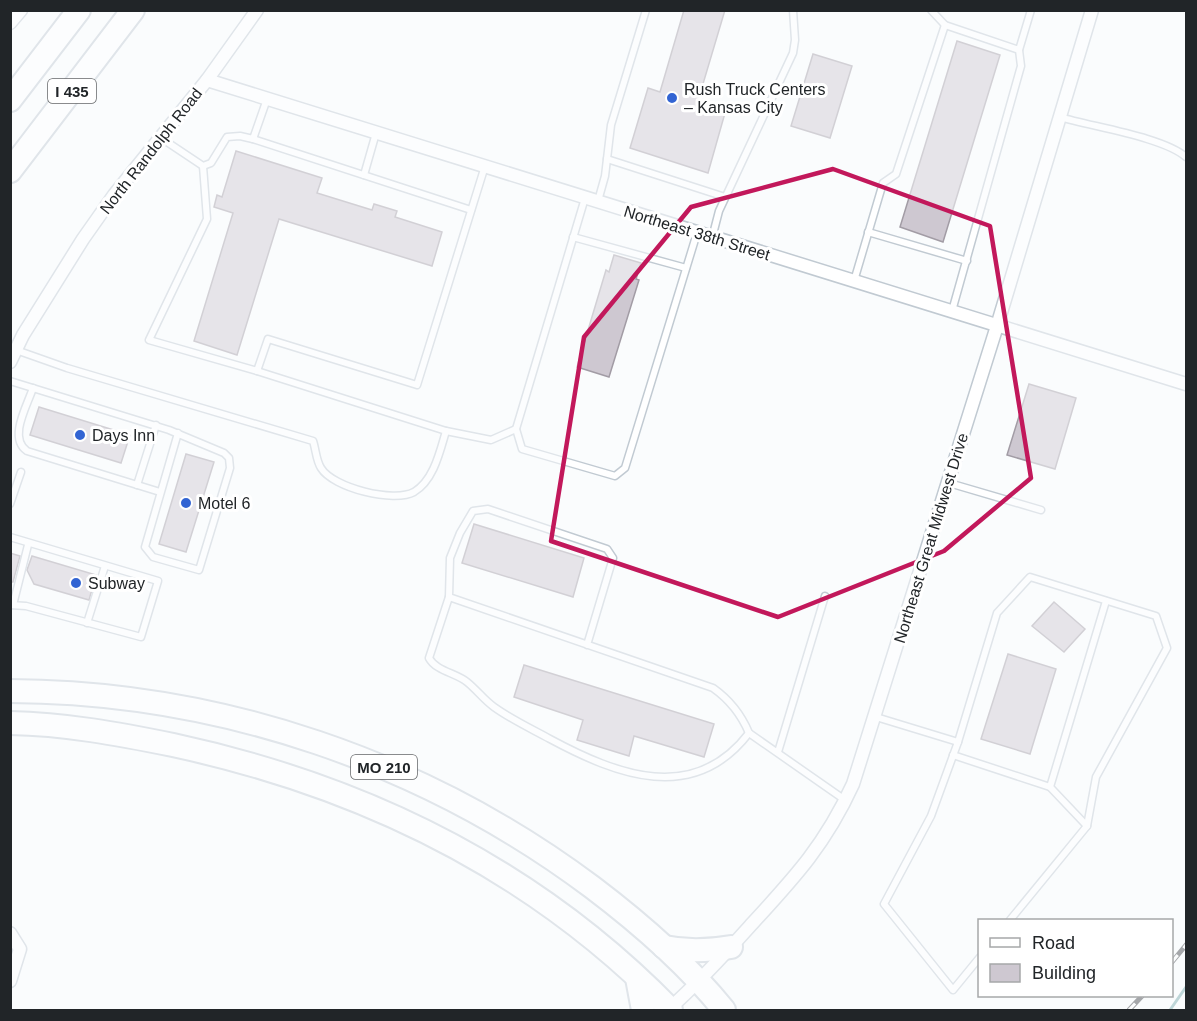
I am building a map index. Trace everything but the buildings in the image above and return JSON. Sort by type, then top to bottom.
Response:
[{"type":"highway","name":"I 435","points":[[10,100],[79,10]]},
{"type":"highway","name":"I 435","points":[[10,171],[133,10]]},
{"type":"highway","name":"MO 210","points":[[10,691],[91,694],[181,706],[279,730],[355,755],[428,787],[516,835],[615,904],[700,981],[724,1011]]},
{"type":"highway","name":"MO 210","points":[[10,723],[74,728],[132,736],[268,768],[335,791],[419,827],[504,875],[560,913],[637,978],[669,1010]]},
{"type":"highway","points":[[664,946],[681,951],[706,951],[731,946]]},
{"type":"highway","points":[[637,978],[643,1011]]},
{"type":"street","points":[[10,23],[21,10]]},
{"type":"street","name":"North Randolph Road","points":[[10,362],[83,239],[207,80],[257,10]]},
{"type":"street","name":"Northeast Great Midwest Drive","points":[[669,1010],[700,981],[808,862],[846,800],[876,717],[949,483],[1092,10]]},
{"type":"street","name":"Northeast 38th Street","points":[[207,80],[1186,384]]},
{"type":"street","points":[[10,933],[20,949],[10,981]]},
{"type":"lane","points":[[598,202],[607,159],[611,124],[646,10]]},
{"type":"lane","points":[[712,237],[725,197],[793,53],[795,40],[793,10]]},
{"type":"lane","points":[[931,10],[945,25],[1019,50]]},
{"type":"lane","points":[[952,311],[1021,66],[1019,50],[1031,10]]},
{"type":"lane","points":[[854,282],[883,183],[896,174],[945,25]]},
{"type":"lane","points":[[252,139],[267,99]]},
{"type":"lane","points":[[1060,117],[1155,142],[1179,151],[1186,157]]},
{"type":"lane","points":[[364,175],[376,133]]},
{"type":"lane","points":[[203,166],[211,163],[228,137],[240,136],[471,210]]},
{"type":"lane","points":[[161,138],[203,166]]},
{"type":"lane","points":[[607,159],[725,197]]},
{"type":"lane","points":[[203,166],[207,219],[149,340],[257,371],[446,431],[491,440],[516,429]]},
{"type":"lane","points":[[257,371],[268,339],[417,386],[484,166]]},
{"type":"lane","points":[[585,198],[516,429],[522,449],[615,476],[625,468],[697,233]]},
{"type":"lane","points":[[868,232],[967,261]]},
{"type":"lane","points":[[573,237],[686,268]]},
{"type":"lane","points":[[16,350],[67,368],[313,441],[321,468],[329,477],[381,496],[396,497],[414,492],[426,481],[436,464],[446,431]]},
{"type":"lane","points":[[10,381],[156,425],[178,433],[224,453],[229,458],[230,468],[199,570],[153,557],[145,547],[178,433]]},
{"type":"lane","points":[[33,388],[18,440],[27,451],[160,492]]},
{"type":"lane","points":[[137,485],[156,425]]},
{"type":"lane","points":[[10,504],[21,472]]},
{"type":"lane","points":[[949,483],[1041,510]]},
{"type":"lane","points":[[587,645],[613,558],[607,549],[488,509],[474,511],[460,533],[450,558],[449,597],[429,658],[432,663],[464,679],[506,715],[614,770],[639,775],[687,775],[711,768],[740,744],[749,733]]},
{"type":"lane","points":[[10,537],[158,581],[141,637],[12,605],[28,544]]},
{"type":"lane","points":[[87,623],[105,566]]},
{"type":"lane","points":[[978,959],[953,990],[884,904],[931,816],[953,755],[997,613],[1030,577],[1156,616],[1167,648],[1096,777],[1087,826],[1012,919]]},
{"type":"lane","points":[[778,752],[825,596]]},
{"type":"lane","points":[[449,597],[714,688],[742,717],[749,733],[846,800]]},
{"type":"lane","points":[[1050,787],[1107,601]]},
{"type":"lane","points":[[876,717],[957,742]]},
{"type":"lane","points":[[953,755],[1050,787],[1087,826]]},
{"type":"highlighted area","points":[[833,169],[990,226],[1031,478],[944,551],[778,617],[551,541],[584,337],[691,207]]},
{"type":"waterway","points":[[1170,1010],[1186,987]]},
{"type":"railway","points":[[1173,961],[1186,945]]},
{"type":"railway","points":[[1129,1010],[1141,997]]},
{"type":"place","name":"Rush Truck Centers – Kansas City","points":[[672,98]]},
{"type":"place","name":"Days Inn","points":[[80,435]]},
{"type":"place","name":"Motel 6","points":[[186,503]]},
{"type":"place","name":"Subway","points":[[76,583]]}]
